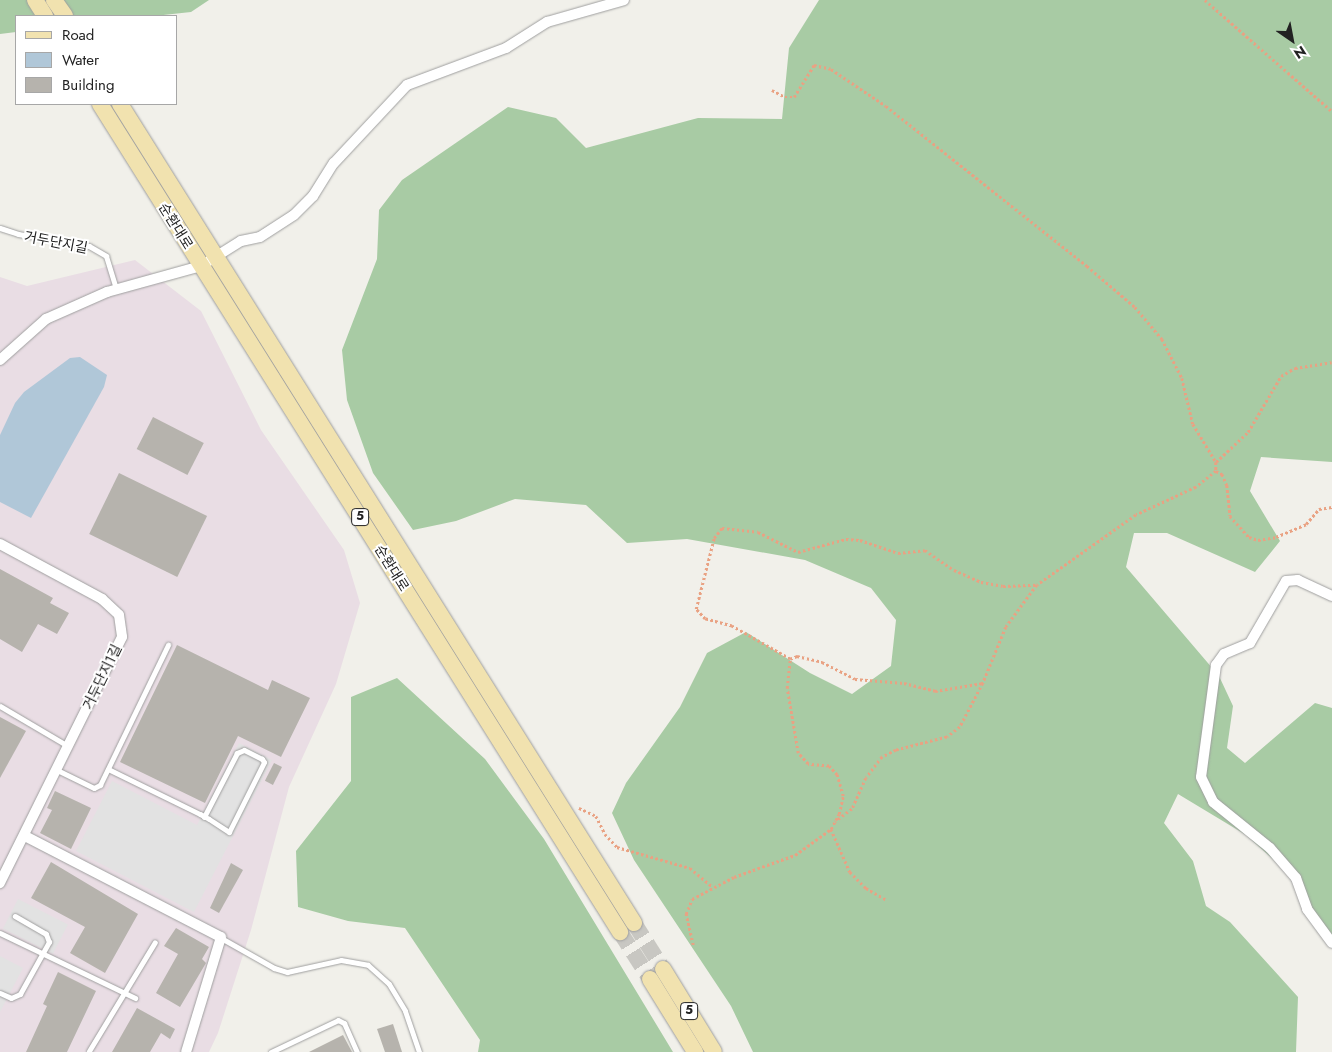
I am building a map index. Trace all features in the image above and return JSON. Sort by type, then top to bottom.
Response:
[{"type":"main road","points":[[35,0],[45,15]]},
{"type":"main road","points":[[54,0],[64,15]]},
{"type":"main road","name":"순환대로","points":[[101,105],[620,932]]},
{"type":"main road","name":"순환대로","points":[[121,105],[634,923]]},
{"type":"main road","name":"5","points":[[663,969],[714,1052]]},
{"type":"main road","name":"5","points":[[650,979],[695,1052]]},
{"type":"street","points":[[0,360],[46,319],[116,290],[201,266],[218,258],[241,241],[260,237],[294,215],[313,196],[334,163],[407,85],[506,48],[547,22],[624,0]]},
{"type":"street","name":"거두단지1길","points":[[0,544],[102,599],[119,615],[122,637],[0,883]]},
{"type":"street","points":[[1332,596],[1298,580],[1286,581],[1250,643],[1224,654],[1216,665],[1201,777],[1213,802],[1270,848],[1296,878],[1307,909],[1332,943]]},
{"type":"street","points":[[24,836],[221,937],[186,1052]]},
{"type":"lane","name":"거두단지길","points":[[0,228],[18,234],[89,246],[106,256],[116,290]]},
{"type":"lane","points":[[57,770],[94,788],[100,785],[168,645]]},
{"type":"lane","points":[[0,706],[69,746]]},
{"type":"lane","points":[[108,769],[204,817],[229,832],[264,762],[262,759],[244,750],[237,753],[204,817]]},
{"type":"lane","points":[[0,993],[11,998],[20,994],[49,938],[15,916]]},
{"type":"lane","points":[[0,933],[135,998]]},
{"type":"lane","points":[[221,937],[274,968],[287,972],[341,960],[368,965],[384,978],[406,1011],[419,1052]]},
{"type":"lane","points":[[89,1051],[154,942]]},
{"type":"lane","points":[[271,1052],[338,1020],[344,1023],[357,1052]]},
{"type":"path","points":[[1206,0],[1332,110]]},
{"type":"path","points":[[772,90],[785,97],[794,97],[814,65],[831,68],[886,106],[1088,266],[1135,307],[1162,340],[1182,378],[1193,424],[1216,462],[1216,471]]},
{"type":"path","points":[[1216,462],[1248,432],[1281,376],[1295,368],[1332,362]]},
{"type":"path","points":[[1216,471],[1222,474],[1227,485],[1230,516],[1249,537],[1258,540],[1276,538],[1306,524],[1319,509],[1332,507]]},
{"type":"path","points":[[835,822],[852,808],[866,778],[882,757],[896,750],[934,742],[954,733],[965,721],[1006,627],[1037,585],[1136,515],[1196,487],[1216,471]]},
{"type":"path","points":[[983,683],[935,691],[904,683],[856,678],[822,662],[797,656],[790,658],[732,626],[705,618],[696,609],[714,538],[722,528],[758,532],[798,552],[846,540],[860,540],[898,553],[925,550],[954,570],[981,582],[1003,586],[1037,585]]},
{"type":"path","points":[[692,945],[686,927],[688,907],[698,895],[713,887],[795,855],[831,829],[842,804],[843,788],[829,766],[808,764],[798,753],[787,688],[790,658]]},
{"type":"path","points":[[575,808],[591,811],[610,842],[617,847],[690,868],[713,887]]},
{"type":"path","points":[[831,829],[850,872],[866,888],[887,900]]},
{"type":"shaded area","points":[[135,260],[201,311],[261,430],[344,550],[360,603],[336,684],[289,787],[251,930],[218,1033],[209,1052],[0,1052],[0,277],[27,286]]},
{"type":"shaded area","points":[[239,743],[272,760],[194,912],[76,851],[112,781],[197,825]]},
{"type":"shaded area","points":[[18,899],[68,924],[53,954],[3,928]]},
{"type":"shaded area","points":[[0,956],[23,968],[0,1012]]},
{"type":"green space","points":[[0,0],[209,0],[191,12],[163,15],[15,15],[15,32],[0,34]]},
{"type":"green space","points":[[819,0],[1332,0],[1332,462],[1261,457],[1250,491],[1280,541],[1255,572],[1167,533],[1134,533],[1126,567],[1219,676],[1233,706],[1227,748],[1245,763],[1315,703],[1332,708],[1332,937],[1289,874],[1246,835],[1178,794],[1164,823],[1193,861],[1206,906],[1230,922],[1298,997],[1296,1052],[753,1052],[731,1006],[634,860],[612,813],[626,783],[680,707],[707,653],[746,632],[810,673],[852,694],[891,666],[896,620],[871,588],[805,560],[687,539],[627,543],[586,505],[515,499],[456,521],[413,530],[373,473],[347,400],[342,350],[377,259],[379,210],[402,180],[508,107],[556,118],[586,148],[698,118],[782,119],[789,48]]},
{"type":"green space","points":[[397,678],[485,759],[544,839],[673,1052],[478,1052],[480,1040],[405,928],[348,921],[298,907],[296,851],[351,781],[351,697]]},
{"type":"water","points":[[80,357],[107,375],[104,387],[31,518],[0,502],[0,435],[15,403],[24,392],[70,358]]},
{"type":"building","points":[[153,417],[204,443],[187,475],[137,449]]},
{"type":"building","points":[[119,473],[207,516],[177,577],[89,534]]},
{"type":"building","points":[[0,569],[53,598],[50,603],[69,613],[57,634],[38,624],[22,652],[0,639]]},
{"type":"building","points":[[177,645],[268,690],[272,680],[310,698],[281,757],[238,736],[205,803],[120,762]]},
{"type":"building","points":[[0,717],[26,731],[0,778]]},
{"type":"building","points":[[274,763],[282,767],[273,785],[265,781]]},
{"type":"building","points":[[55,791],[91,808],[71,849],[40,833],[52,810],[47,808]]},
{"type":"building","points":[[51,862],[138,914],[105,973],[70,953],[85,927],[31,898]]},
{"type":"building","points":[[231,863],[243,870],[219,913],[210,908]]},
{"type":"building","points":[[176,928],[209,947],[202,959],[206,963],[180,1007],[156,993],[178,954],[164,946]]},
{"type":"building","points":[[58,972],[96,991],[67,1052],[26,1052],[47,1006],[43,1004]]},
{"type":"building","points":[[137,1008],[175,1029],[170,1039],[161,1033],[150,1052],[112,1052]]},
{"type":"building","points":[[393,1024],[402,1052],[385,1052],[377,1029]]},
{"type":"building","points":[[343,1035],[352,1052],[309,1052]]},
{"type":"tunnel","points":[[634,923],[663,969]]},
{"type":"tunnel","points":[[620,932],[650,979]]}]
